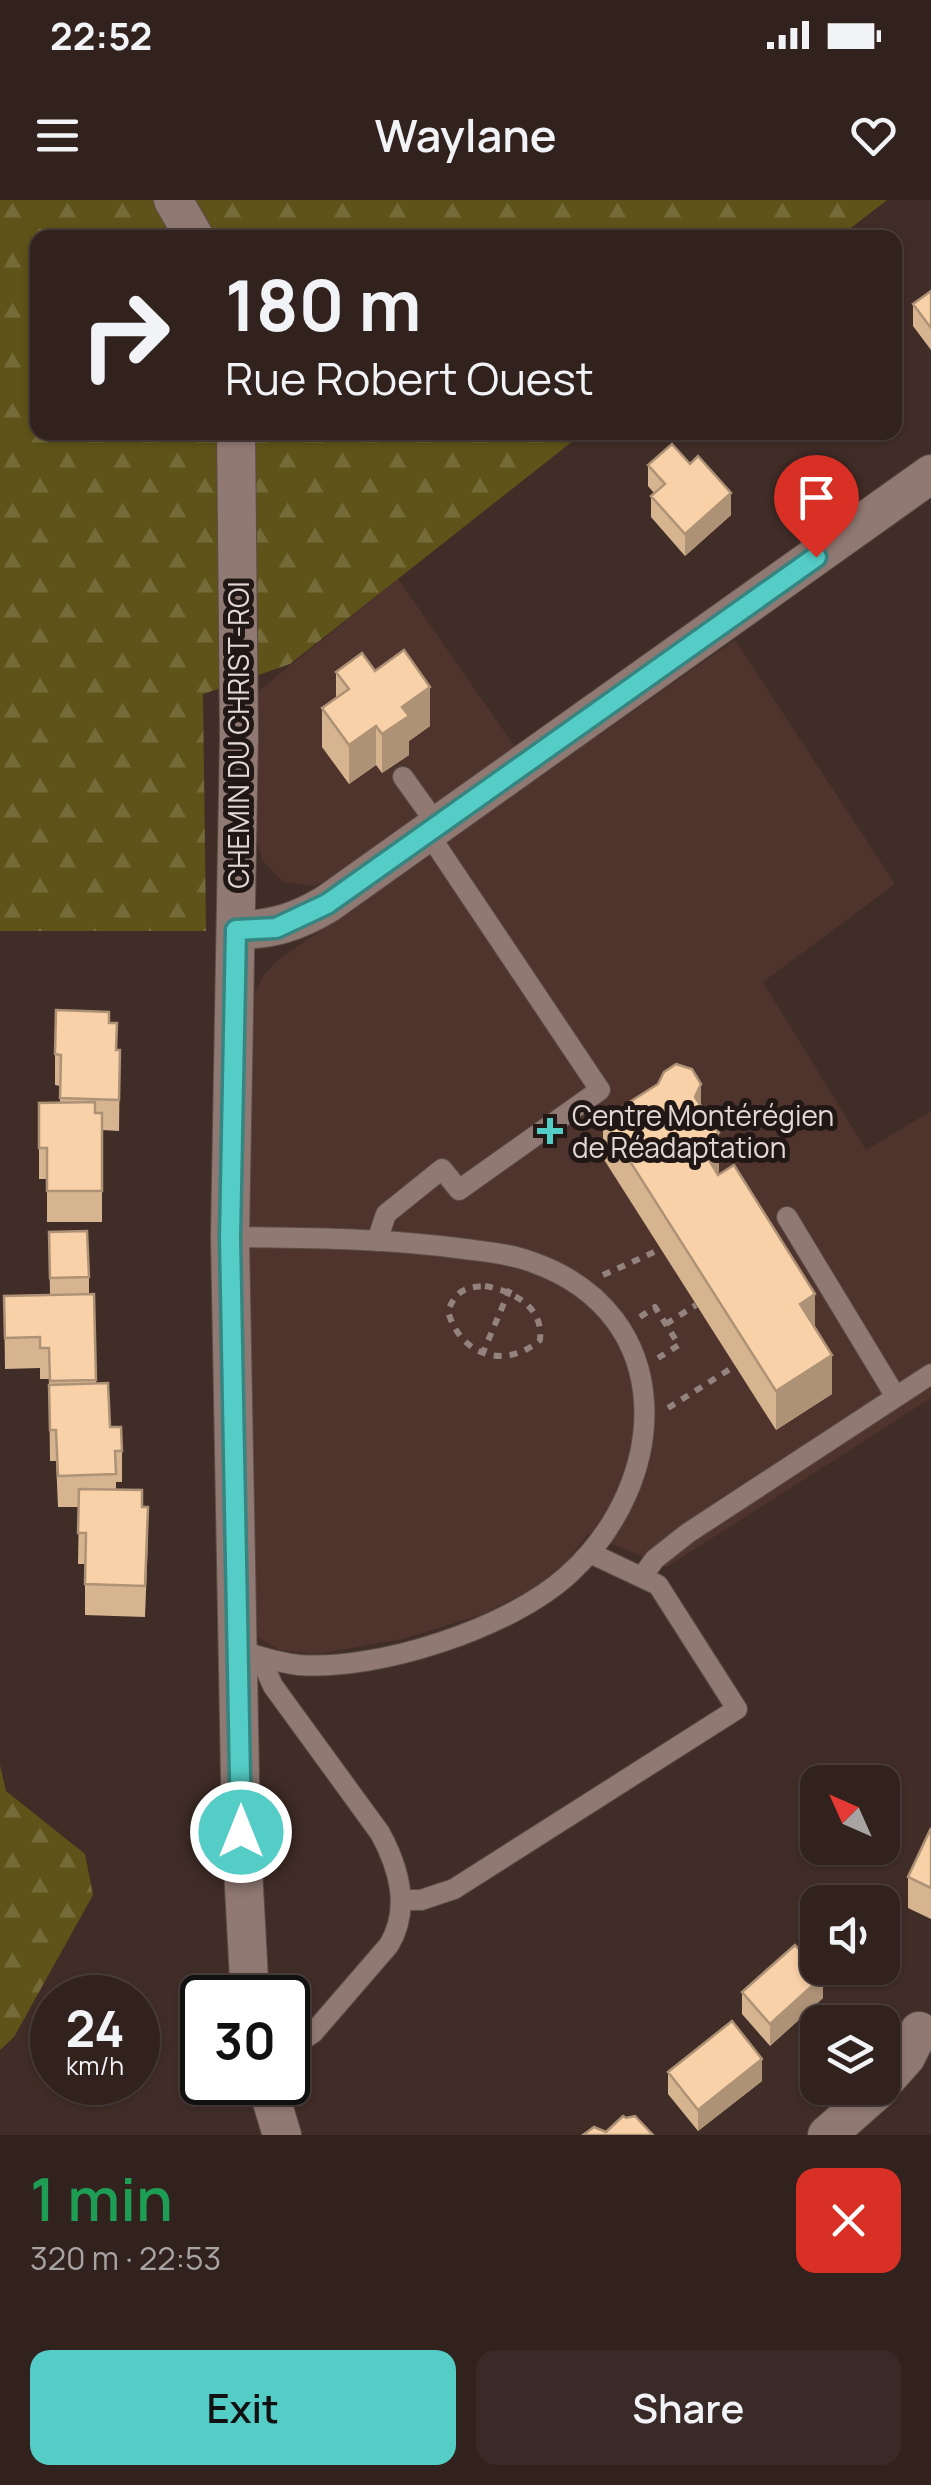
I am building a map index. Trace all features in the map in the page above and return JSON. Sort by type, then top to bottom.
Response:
[{"type":"street","points":[[173,200],[190,230]]},
{"type":"street","name":"CHEMIN DU CHRIST-ROI","points":[[236,440],[240,594],[230,1237],[250,1654],[241,1832],[249,1975]]},
{"type":"street","points":[[236,930],[276,928],[310,914],[931,474]]},
{"type":"street","points":[[900,2064],[919,2031]]},
{"type":"street","points":[[273,2105],[282,2135]]},
{"type":"street","points":[[828,2135],[860,2105]]},
{"type":"lane","points":[[377,1240],[386,1214],[442,1169],[459,1190],[600,1090],[433,830],[403,776]]},
{"type":"lane","points":[[787,1218],[896,1397]]},
{"type":"lane","points":[[230,1237],[432,1244],[533,1262],[589,1292],[623,1328],[644,1390],[642,1450],[623,1507],[590,1553],[566,1577],[513,1612],[432,1644],[340,1663],[299,1665],[250,1654]]},
{"type":"lane","points":[[643,1575],[655,1559],[688,1532],[931,1374]]},
{"type":"lane","points":[[401,1900],[437,1896],[466,1882],[737,1710],[658,1585],[590,1553]]},
{"type":"lane","points":[[250,1654],[380,1833],[392,1856],[401,1900],[398,1930],[389,1945],[310,2036]]},
{"type":"path","points":[[594,1278],[660,1248]]},
{"type":"path","points":[[482,1355],[514,1280]]},
{"type":"path","points":[[466,1287],[509,1291],[534,1312],[542,1326],[540,1340],[527,1351],[508,1357],[482,1355],[460,1336],[448,1312],[454,1296],[466,1287]]},
{"type":"path","points":[[666,1324],[696,1305]]},
{"type":"path","points":[[655,1307],[679,1345],[655,1360]]},
{"type":"path","points":[[660,1413],[735,1366]]},
{"type":"shaded area","points":[[398,579],[515,747],[336,875],[314,886],[283,882],[263,861],[257,843],[256,693]]},
{"type":"shaded area","name":"Centre Montérégien de Réadaptation","points":[[735,640],[895,884],[763,982],[866,1150],[931,1111],[931,1398],[667,1567],[588,1534],[566,1562],[534,1588],[483,1614],[403,1639],[317,1654],[280,1650],[257,1637],[243,1620],[248,1023],[254,994],[278,960]]},
{"type":"green space","points":[[0,200],[887,200],[848,230],[30,230],[30,440],[574,440],[290,664],[203,694],[206,931],[0,931]]},
{"type":"green space","points":[[0,1765],[6,1791],[85,1854],[93,1895],[48,1975],[30,1975],[30,2008],[14,2037],[0,2050]]},
{"type":"building","points":[[931,291],[931,328],[913,304]]},
{"type":"building","points":[[672,444],[690,464],[698,456],[731,493],[685,534],[651,496],[665,484],[648,465]]},
{"type":"building","points":[[404,650],[430,687],[402,707],[409,716],[382,734],[376,726],[349,745],[322,708],[349,689],[336,672],[362,653],[375,671]]},
{"type":"building","points":[[56,1010],[109,1012],[109,1023],[117,1023],[119,1100],[60,1098]]},
{"type":"building","name":"Centre Montérégien de Réadaptation","points":[[676,1064],[692,1069],[701,1084],[695,1097],[719,1133],[700,1145],[718,1175],[734,1165],[815,1294],[800,1304],[832,1355],[776,1391],[603,1119],[658,1084],[664,1072]]},
{"type":"building","points":[[95,1102],[95,1113],[102,1113],[102,1191],[47,1191],[47,1148],[39,1148],[39,1103]]},
{"type":"building","points":[[87,1231],[89,1277],[50,1278],[49,1232]]},
{"type":"building","points":[[94,1294],[96,1380],[50,1381],[49,1348],[40,1348],[40,1337],[5,1338],[4,1296]]},
{"type":"building","points":[[108,1383],[110,1427],[121,1427],[122,1451],[115,1451],[116,1474],[58,1476],[56,1430],[50,1430],[49,1385]]},
{"type":"building","points":[[79,1489],[142,1490],[142,1507],[148,1507],[145,1586],[85,1584],[86,1533],[78,1533]]},
{"type":"building","points":[[931,1828],[931,1888],[908,1877]]},
{"type":"building","points":[[795,1945],[800,1951],[800,1985],[813,1985],[770,2024],[742,1992]]},
{"type":"building","points":[[732,2021],[762,2059],[698,2110],[668,2072]]},
{"type":"building","points":[[623,2116],[635,2116],[653,2135],[583,2135],[594,2127],[606,2132]]},
{"type":"place","name":"Centre Montérégien de Réadaptation","points":[[550,1131]]},
{"type":"route","points":[[241,1832],[230,1237],[236,930],[276,928],[327,904],[816,557]]}]
